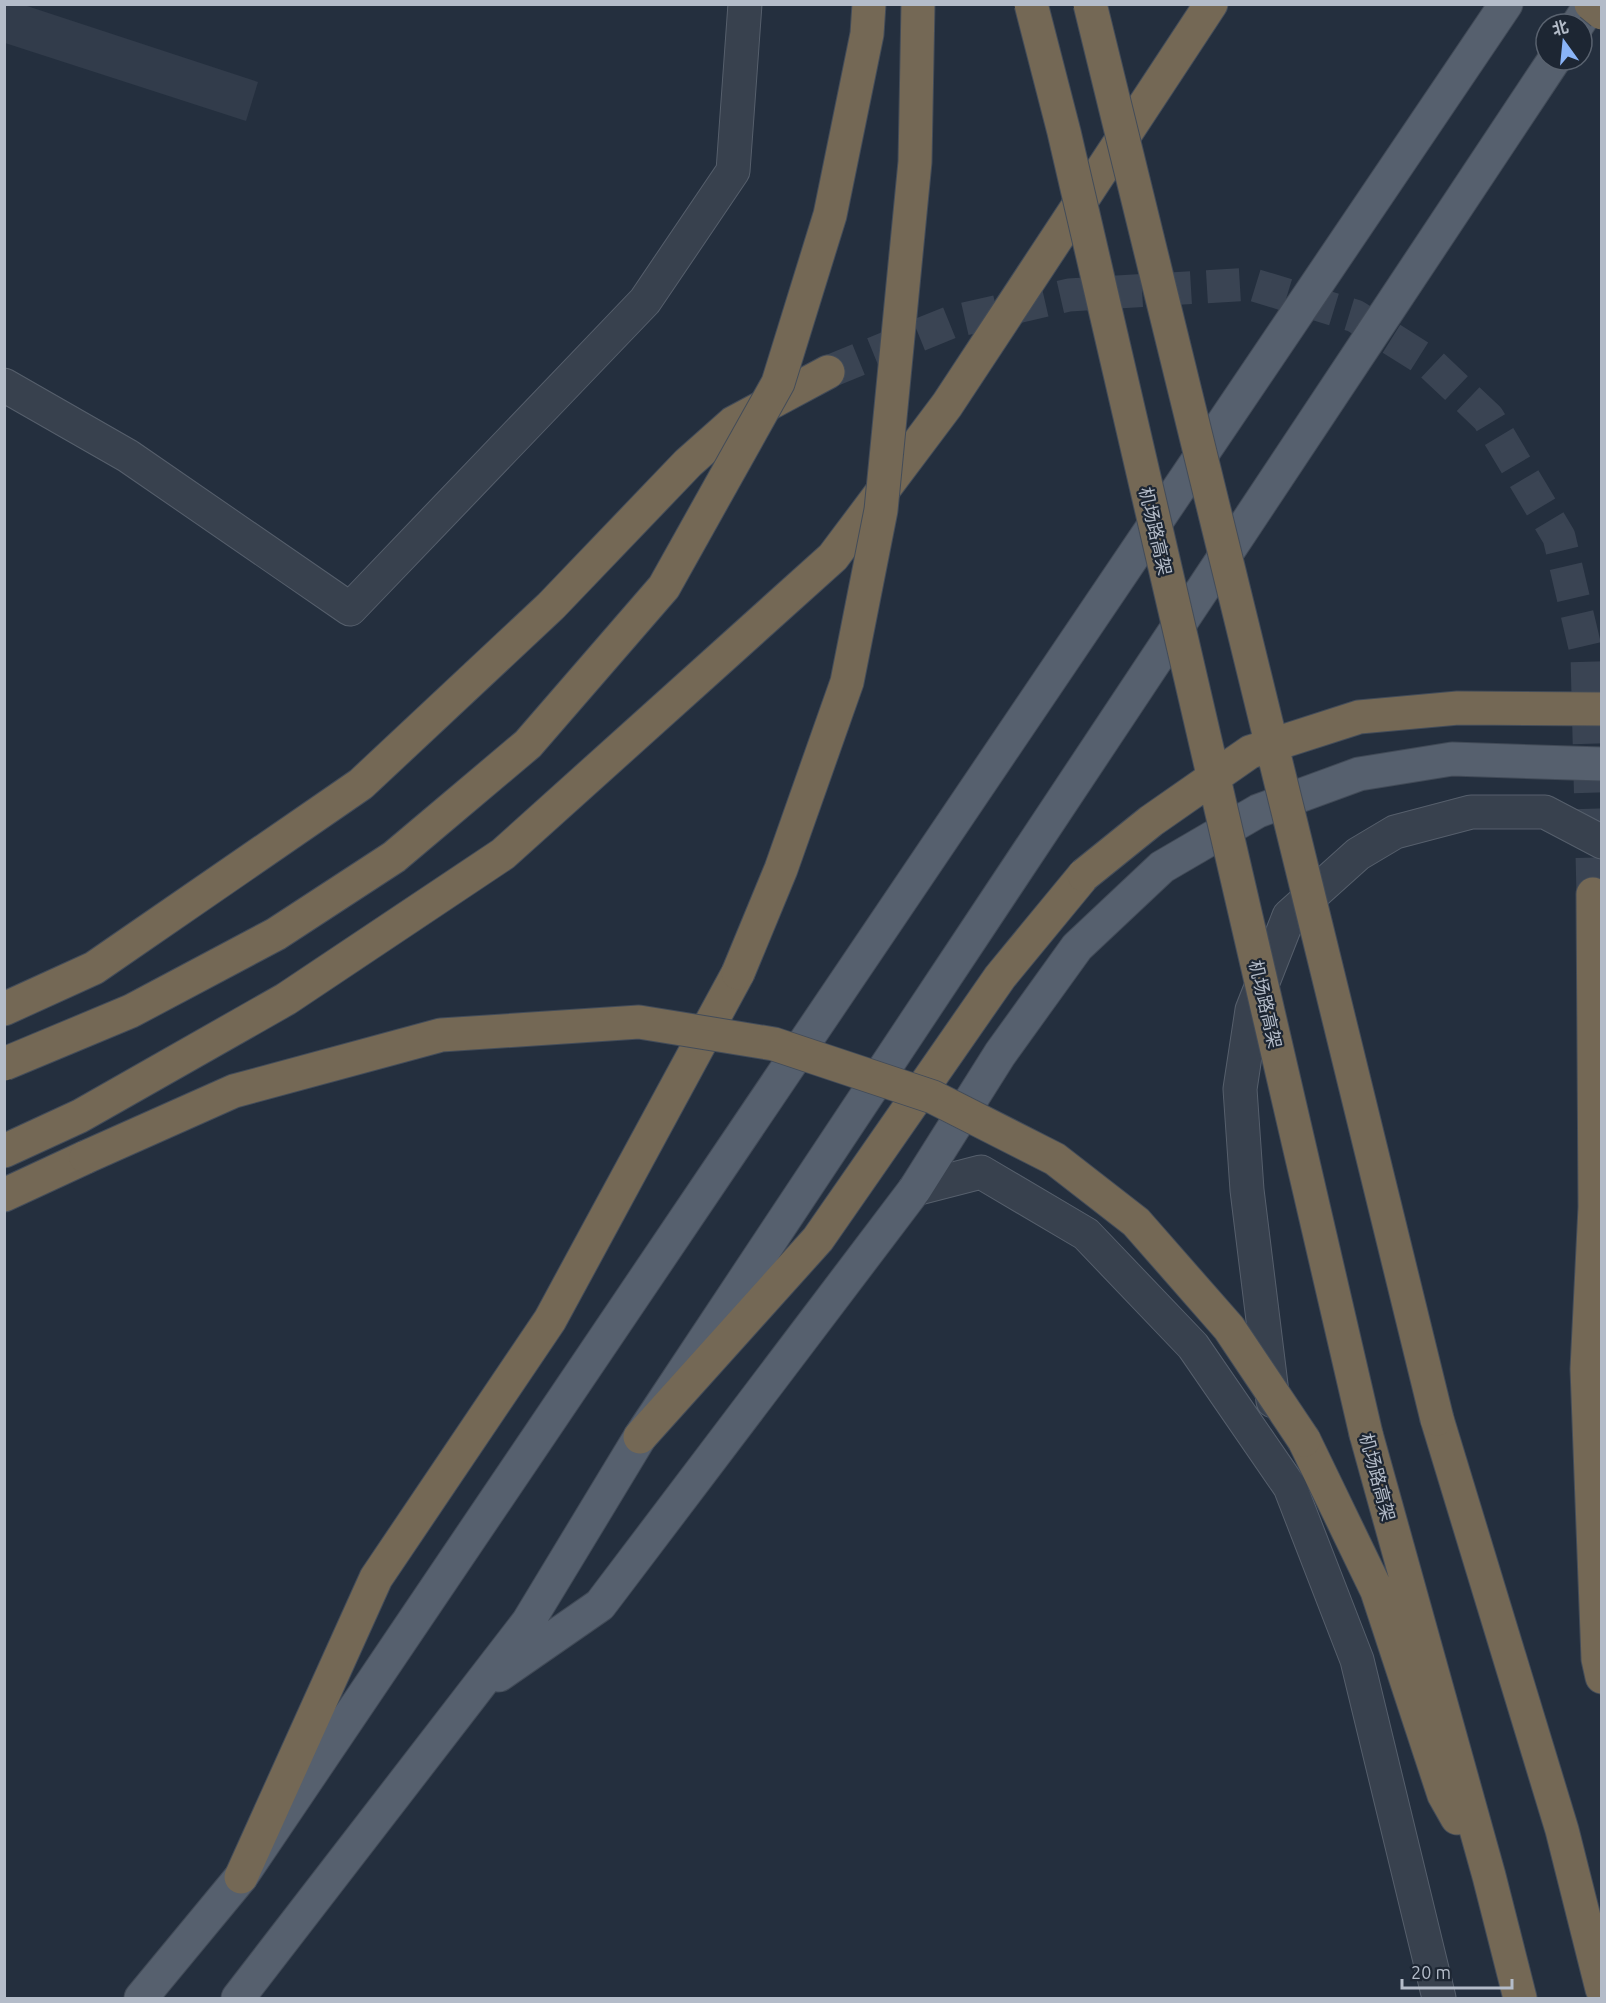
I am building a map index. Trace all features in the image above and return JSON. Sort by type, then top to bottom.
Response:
[{"type":"highway","points":[[4,1064],[130,1011],[162,995],[276,934],[394,857],[528,744],[664,587],[778,383],[830,215],[867,34],[869,4]]},
{"type":"highway","points":[[241,1877],[376,1578],[550,1320],[738,973],[781,869],[847,682],[881,510],[915,162],[918,4]]},
{"type":"highway","name":"机场路高架","points":[[1031,4],[1064,132],[1366,1434],[1489,1876],[1520,1998]]},
{"type":"highway","points":[[1089,4],[1437,1419],[1562,1830],[1602,1989]]},
{"type":"highway","points":[[4,1151],[80,1116],[286,999],[503,854],[833,557],[947,405],[1211,4]]},
{"type":"highway","points":[[1591,4],[1602,13]]},
{"type":"highway","points":[[4,1009],[94,969],[361,784],[551,606],[688,463],[732,423],[828,372]]},
{"type":"highway","points":[[640,1437],[818,1239],[1000,976],[1084,875],[1150,820],[1250,752],[1359,717],[1458,708],[1602,709]]},
{"type":"highway","points":[[1593,894],[1594,1207],[1587,1369],[1598,1659],[1602,1677]]},
{"type":"highway","points":[[4,1195],[234,1091],[441,1035],[639,1022],[774,1044],[933,1096],[1055,1159],[1136,1222],[1229,1328],[1304,1440],[1377,1591],[1444,1796],[1489,1876]]},
{"type":"main road","points":[[141,1998],[241,1877],[1506,4]]},
{"type":"main road","points":[[238,1998],[528,1622],[640,1437],[1546,72]]},
{"type":"main road","points":[[473,1693],[600,1605],[915,1189],[1000,1054],[1077,947],[1162,867],[1258,811],[1359,774],[1452,759],[1602,764]]},
{"type":"street","points":[[4,385],[128,456],[350,609],[645,301],[734,171],[745,4]]},
{"type":"street","points":[[1439,1998],[1357,1660],[1290,1487],[1276,1420],[1247,1190],[1240,1089],[1252,1010],[1289,916],[1358,854],[1395,832],[1471,812],[1545,812],[1602,842]]},
{"type":"street","points":[[915,1189],[981,1172],[1086,1234],[1193,1346],[1290,1487]]},
{"type":"shaded area","points":[[5,4],[24,5],[258,82],[246,121],[5,43]]},
{"type":"tunnel","points":[[828,372],[951,322],[1069,295],[1251,284],[1355,316],[1430,363],[1488,418],[1559,537],[1587,656],[1593,894]]}]
